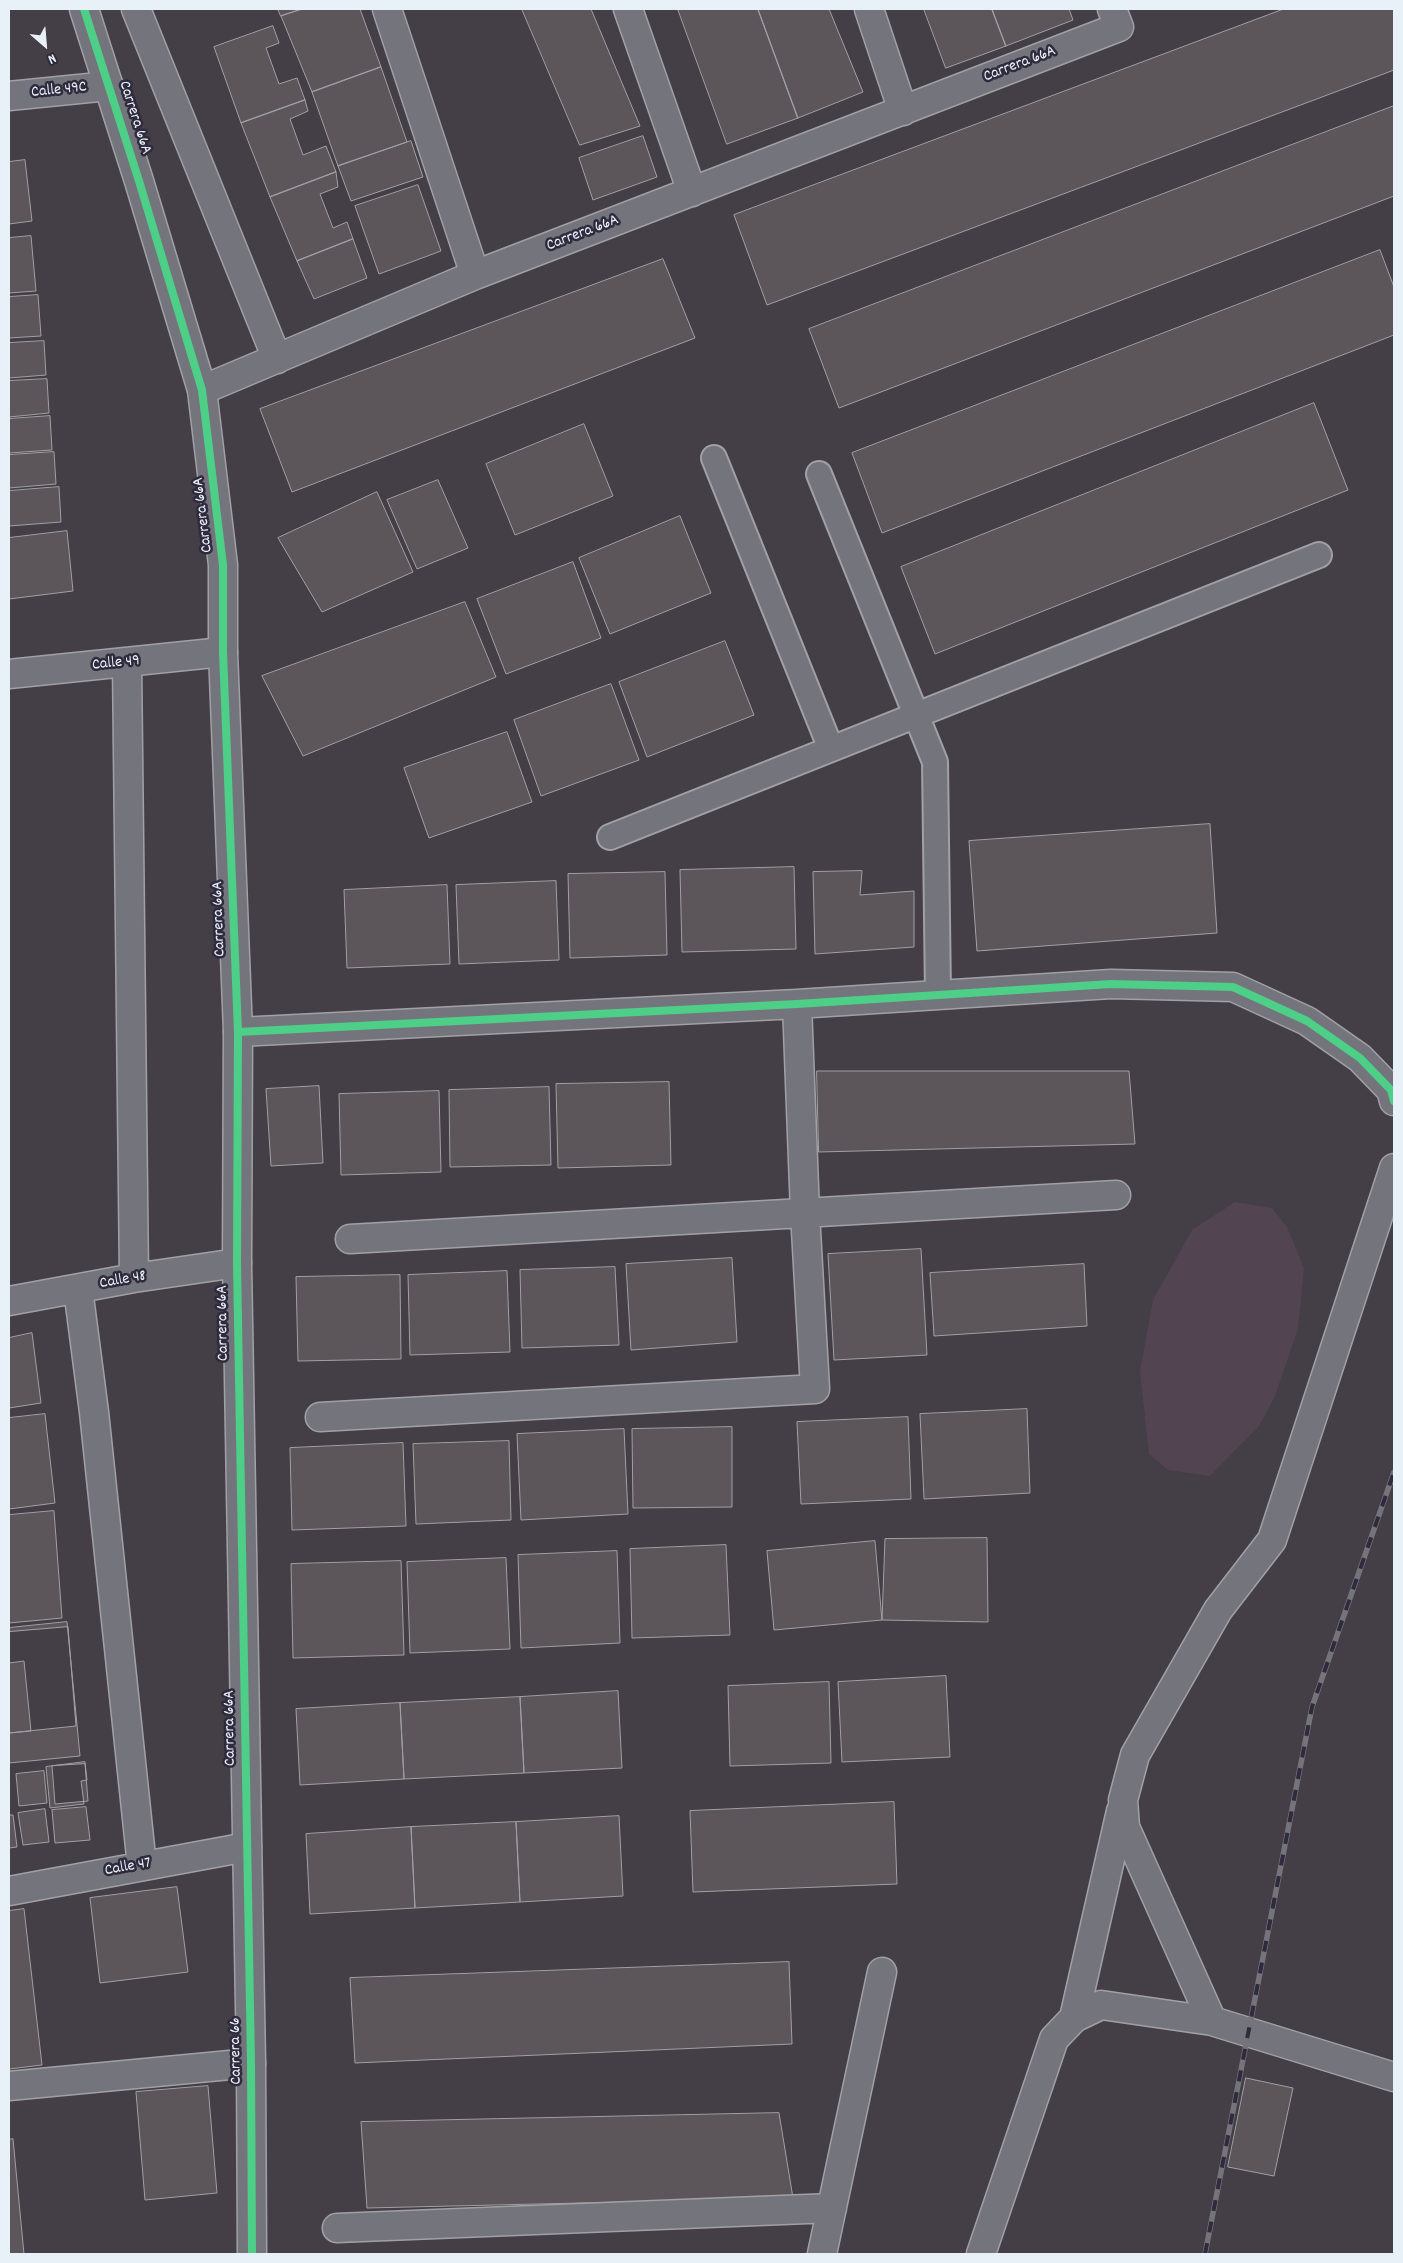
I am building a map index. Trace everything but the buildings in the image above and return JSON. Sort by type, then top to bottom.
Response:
[{"type":"street","name":"Carrera 66A","points":[[70,9],[109,86]]},
{"type":"street","name":"Carrera 66A","points":[[84,9],[202,390],[223,565],[224,652],[238,1032],[237,1263],[247,1847]]},
{"type":"street","points":[[136,9],[277,359]]},
{"type":"street","points":[[388,9],[475,275]]},
{"type":"street","points":[[628,9],[692,192]]},
{"type":"street","points":[[869,9],[903,111]]},
{"type":"street","name":"Carrera 66A","points":[[202,390],[475,275],[1119,27],[1112,9]]},
{"type":"street","name":"Calle 49C","points":[[9,96],[109,86]]},
{"type":"street","name":"Calle 49","points":[[9,674],[224,652]]},
{"type":"street","points":[[127,663],[134,1278]]},
{"type":"street","points":[[238,1032],[797,1004],[1111,984],[1233,987],[1307,1022],[1360,1058],[1391,1090],[1394,1101]]},
{"type":"street","points":[[320,1417],[814,1389],[797,1004]]},
{"type":"street","points":[[1074,2018],[1123,1800],[1135,1755],[1214,1618],[1272,1540],[1394,1168]]},
{"type":"street","points":[[350,1239],[1116,1195]]},
{"type":"street","name":"Calle 48","points":[[9,1301],[134,1278],[237,1263]]},
{"type":"street","points":[[78,1289],[94,1412],[142,1866]]},
{"type":"street","points":[[1123,1800],[1124,1827],[1212,2021]]},
{"type":"street","name":"Calle 47","points":[[9,1891],[247,1847]]},
{"type":"street","name":"Carrera 66","points":[[247,1847],[252,2254]]},
{"type":"street","points":[[822,2254],[882,1972]]},
{"type":"street","points":[[981,2254],[1054,2039],[1074,2018],[1101,2005],[1212,2021],[1394,2077]]},
{"type":"street","points":[[9,2086],[251,2063]]},
{"type":"street","points":[[337,2228],[832,2208]]},
{"type":"lane","points":[[714,458],[831,750]]},
{"type":"lane","points":[[820,474],[934,762],[938,995]]},
{"type":"lane","points":[[610,837],[1319,555]]},
{"type":"shaded area","points":[[1235,1202],[1272,1208],[1287,1227],[1304,1268],[1298,1329],[1275,1396],[1259,1426],[1210,1476],[1168,1470],[1149,1454],[1140,1371],[1153,1300],[1192,1230]]},
{"type":"railway","points":[[1205,2254],[1312,1707],[1394,1472]]},
{"type":"cycle path","points":[[84,9],[139,181],[202,390],[223,565],[223,652],[238,1032],[237,1263],[251,2063],[252,2254]]},
{"type":"cycle path","points":[[238,1032],[797,1004],[1111,984],[1233,987],[1307,1021],[1360,1058],[1391,1090],[1394,1101]]}]
